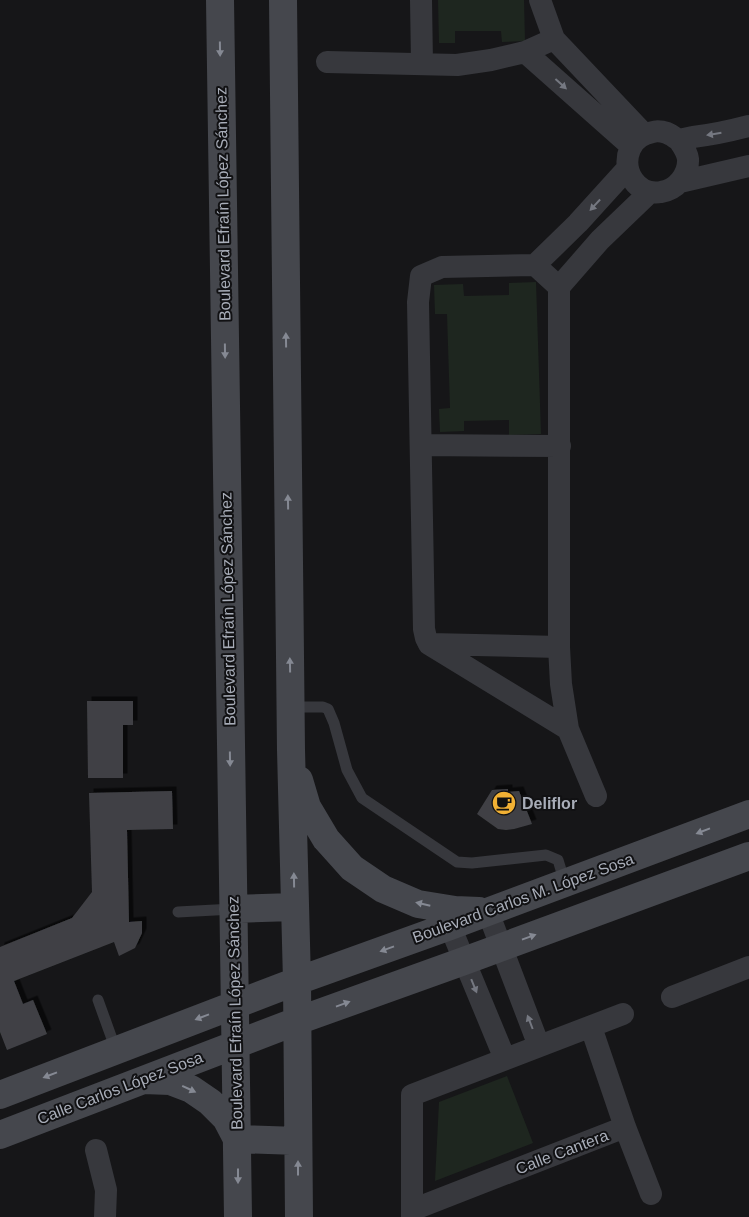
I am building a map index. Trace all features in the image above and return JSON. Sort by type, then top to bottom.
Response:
[{"type":"street","name":"Boulevard Efraín López Sánchez","points":[[220,0],[238,1217]]},
{"type":"street","points":[[283,0],[290,707],[297,981],[299,1217]]},
{"type":"street","points":[[421,0],[422,64]]},
{"type":"street","points":[[540,0],[554,39],[606,94],[637,140]]},
{"type":"street","points":[[327,62],[457,64],[491,60],[525,52],[554,39]]},
{"type":"street","points":[[525,52],[591,111],[637,140]]},
{"type":"street","points":[[591,111],[606,94]]},
{"type":"street","points":[[678,139],[716,134],[749,126]]},
{"type":"street","points":[[655,131],[667,133],[678,139],[688,160],[686,172],[680,182],[672,189],[662,192],[650,192],[635,184],[627,169],[627,157],[637,140],[655,131]]},
{"type":"street","points":[[680,182],[749,166]]},
{"type":"street","points":[[535,265],[578,223],[627,169]]},
{"type":"street","points":[[596,796],[568,729],[561,684],[559,647],[559,287],[600,240],[650,192]]},
{"type":"street","points":[[578,223],[600,240]]},
{"type":"street","points":[[559,287],[535,265],[442,266],[421,276],[418,302],[424,629],[429,644],[568,729]]},
{"type":"street","points":[[421,445],[560,446]]},
{"type":"street","points":[[429,644],[559,647]]},
{"type":"street","points":[[291,750],[307,806],[326,839],[352,868],[383,890],[418,904],[455,910],[488,912],[539,1046]]},
{"type":"street","name":"Boulevard Carlos M. López Sosa","points":[[297,981],[749,814]]},
{"type":"street","points":[[297,1021],[749,856]]},
{"type":"street","points":[[233,909],[294,907]]},
{"type":"street","points":[[450,926],[505,1059]]},
{"type":"street","points":[[672,997],[748,970]]},
{"type":"street","points":[[0,1094],[297,981]]},
{"type":"street","points":[[591,1026],[623,1014]]},
{"type":"street","name":"Calle Carlos López Sosa","points":[[0,1135],[297,1021]]},
{"type":"street","name":"Calle Cantera","points":[[591,1026],[625,1127],[412,1213],[412,1094],[591,1026]]},
{"type":"street","points":[[142,1080],[170,1081],[191,1089],[210,1102],[226,1118],[237,1139],[298,1141]]},
{"type":"street","points":[[625,1127],[652,1194]]},
{"type":"street","points":[[96,1150],[106,1190],[105,1217]]},
{"type":"lane","points":[[290,707],[323,707],[328,709],[334,723],[347,770],[362,798],[457,862],[472,863],[546,855],[558,860],[565,883]]},
{"type":"lane","points":[[178,912],[233,909]]},
{"type":"lane","points":[[98,1000],[116,1050]]},
{"type":"shaded area","points":[[438,0],[524,0],[525,41],[502,42],[501,31],[455,31],[455,43],[439,43]]},
{"type":"shaded area","points":[[536,282],[541,434],[509,435],[509,420],[464,421],[464,431],[440,432],[439,409],[450,408],[447,314],[435,314],[434,285],[463,284],[464,296],[509,295],[509,283]]},
{"type":"shaded area","points":[[507,1076],[533,1143],[435,1181],[439,1102]]},
{"type":"building","points":[[87,701],[133,701],[133,725],[123,725],[123,778],[88,778]]},
{"type":"building","name":"Deliflor","points":[[508,789],[508,792],[519,791],[532,824],[514,829],[498,829],[477,814],[492,790]]},
{"type":"building","points":[[172,791],[173,829],[127,830],[129,922],[142,921],[142,933],[135,948],[119,956],[114,942],[14,981],[23,1004],[33,1000],[47,1034],[7,1050],[0,1032],[0,947],[72,918],[92,892],[89,793]]},
{"type":"place","name":"Deliflor","points":[[504,803]]}]
